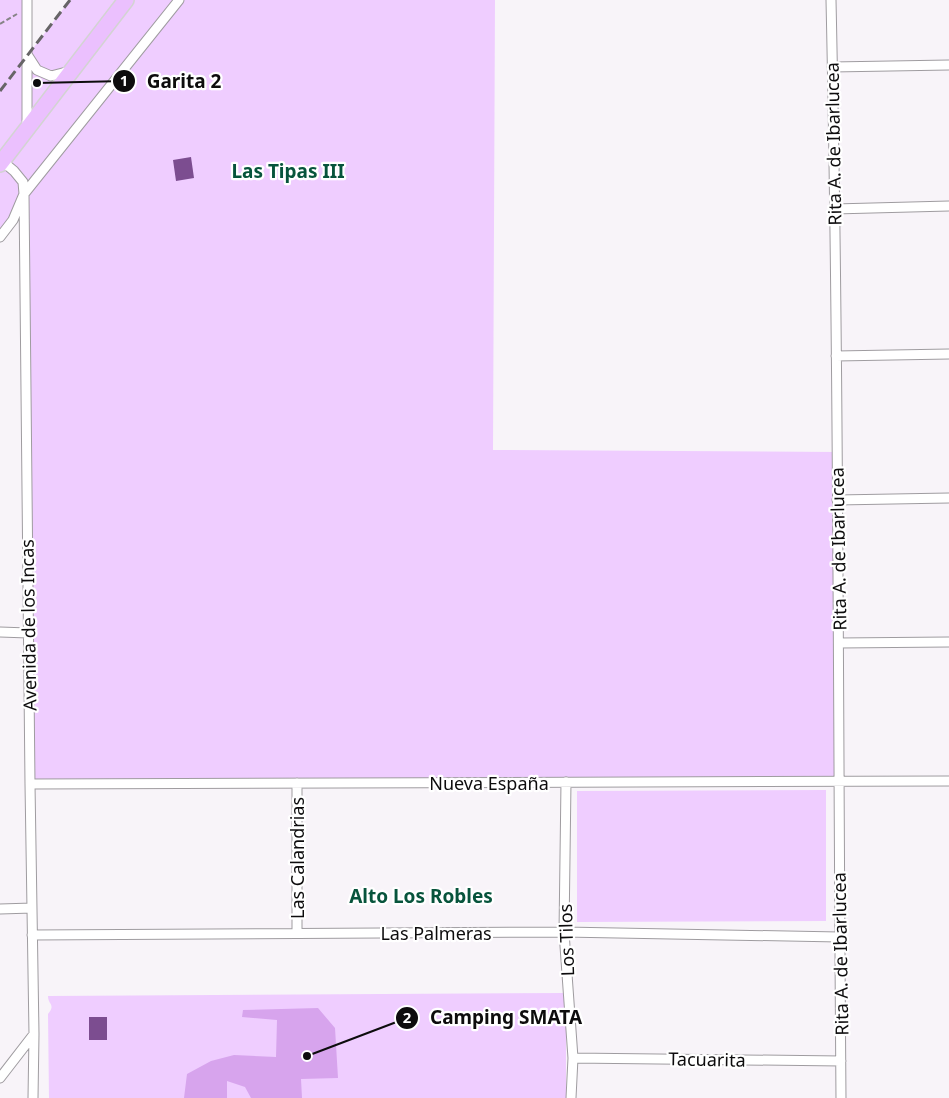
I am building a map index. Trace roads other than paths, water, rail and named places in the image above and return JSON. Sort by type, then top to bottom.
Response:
[{"type":"highway","points":[[1,163],[126,0]]},
{"type":"street","points":[[0,237],[13,220],[24,194],[178,0]]},
{"type":"street","name":"Rita A. de Ibarlucea","points":[[831,0],[839,643],[841,1098]]},
{"type":"street","points":[[26,129],[27,4]]},
{"type":"street","points":[[28,55],[37,70],[51,76],[71,71]]},
{"type":"street","points":[[832,66],[949,65]]},
{"type":"street","name":"Avenida de los Incas","points":[[1,163],[14,171],[23,182],[24,194],[34,1034],[33,1098]]},
{"type":"street","points":[[834,209],[949,206]]},
{"type":"street","points":[[836,356],[949,354]]},
{"type":"street","points":[[837,500],[949,498]]},
{"type":"street","points":[[0,632],[28,632]]},
{"type":"street","points":[[839,643],[949,642]]},
{"type":"street","name":"Nueva España","points":[[30,784],[949,781]]},
{"type":"street","name":"Los Tilos","points":[[566,782],[564,932],[573,1058],[571,1098]]},
{"type":"street","name":"Las Calandrias","points":[[297,783],[297,934]]},
{"type":"street","points":[[0,909],[32,908]]},
{"type":"street","name":"Las Palmeras","points":[[32,936],[564,932],[839,937]]},
{"type":"street","points":[[0,1078],[34,1034]]},
{"type":"street","name":"Tacuarita","points":[[573,1058],[841,1061]]},
{"type":"railway","points":[[0,91],[70,0]]},
{"type":"place","name":"Garita 2","points":[[37,83]]},
{"type":"place","name":"Camping SMATA","points":[[307,1056]]},
{"type":"district","name":"Las Tipas III","points":[[288,171]]},
{"type":"district","name":"Alto Los Robles","points":[[421,896]]}]
